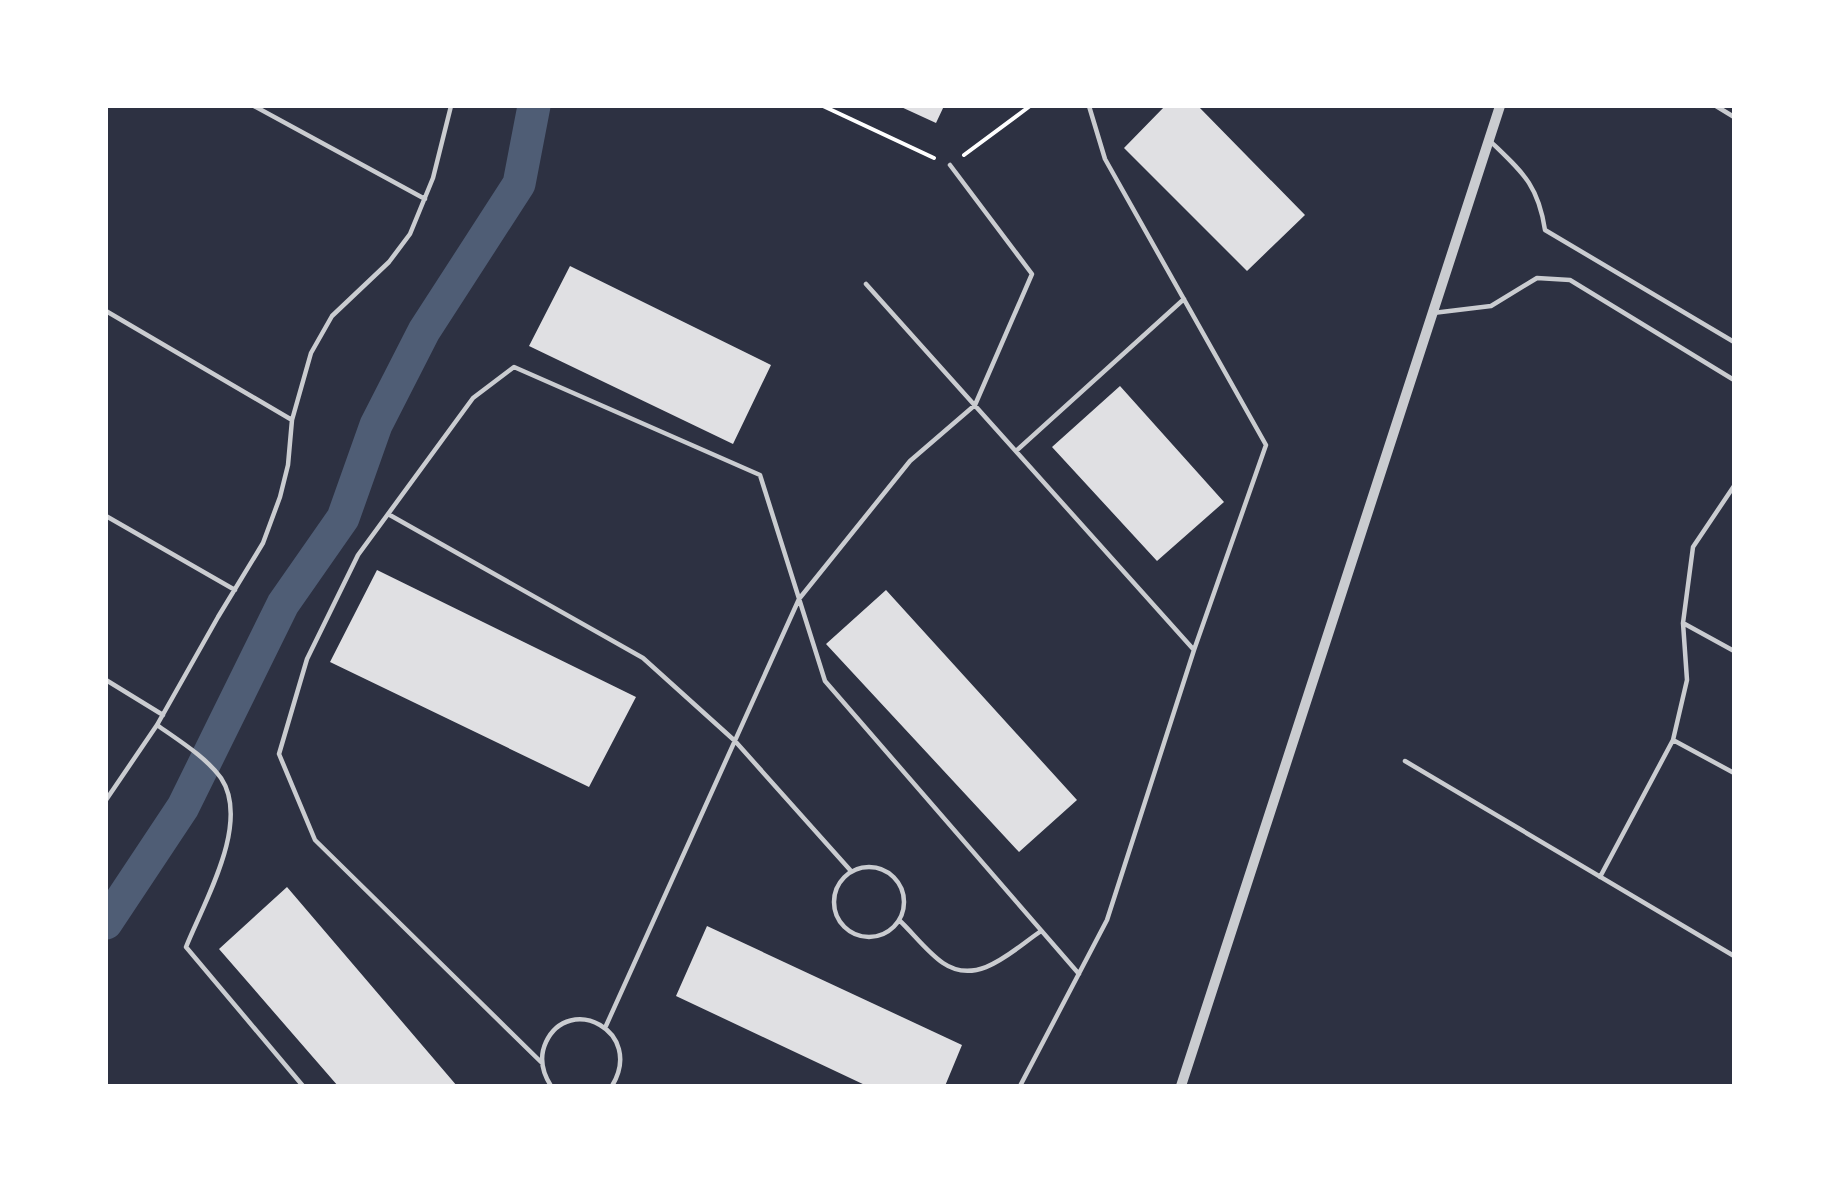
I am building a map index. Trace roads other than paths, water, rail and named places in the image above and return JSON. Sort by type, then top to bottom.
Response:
[{"type":"street","points":[[1180,1086],[1500,106]]},
{"type":"lane","points":[[254,106],[425,199]]},
{"type":"lane","points":[[106,800],[157,725],[263,543],[280,497],[288,465],[292,420],[311,353],[332,316],[389,262],[410,234],[434,178],[451,106]]},
{"type":"lane","points":[[1020,1086],[1107,920],[1194,650],[1266,445],[1105,159],[1089,106]]},
{"type":"lane","points":[[1716,106],[1734,117]]},
{"type":"lane","points":[[1490,140],[1530,180],[1542,209],[1545,230],[1734,342]]},
{"type":"lane","points":[[606,1028],[799,599],[910,461],[975,405],[1032,274],[950,165]]},
{"type":"lane","points":[[1433,313],[1491,306],[1537,278],[1570,280],[1734,380]]},
{"type":"lane","points":[[866,284],[1194,650]]},
{"type":"lane","points":[[1016,451],[1184,299]]},
{"type":"lane","points":[[106,311],[292,420]]},
{"type":"lane","points":[[542,1062],[315,840],[279,754],[307,659],[358,555],[473,398],[514,367],[760,475],[825,681],[1079,974]]},
{"type":"lane","points":[[1600,877],[1673,740],[1687,680],[1683,623],[1693,547],[1734,486]]},
{"type":"lane","points":[[388,514],[643,658],[735,741],[851,871]]},
{"type":"lane","points":[[106,516],[235,590]]},
{"type":"lane","points":[[1683,623],[1734,651]]},
{"type":"lane","points":[[106,680],[163,715]]},
{"type":"lane","points":[[157,725],[190,748],[221,778],[232,806],[230,839],[186,947],[303,1086]]},
{"type":"lane","points":[[1673,740],[1734,773]]},
{"type":"lane","points":[[1405,761],[1734,956]]},
{"type":"lane","points":[[873,867],[894,877],[904,897],[904,909],[899,920],[882,934],[871,937],[849,930],[841,922],[834,900],[837,889],[851,871],[873,867]]},
{"type":"lane","points":[[899,920],[942,963],[963,973],[987,968],[1041,931]]},
{"type":"lane","points":[[551,1086],[545,1076],[542,1049],[557,1028],[581,1019],[606,1028],[615,1037],[620,1049],[620,1068],[612,1086]]},
{"type":"waterway","points":[[106,923],[183,807],[283,604],[343,518],[376,425],[424,331],[519,184],[534,106]]}]
